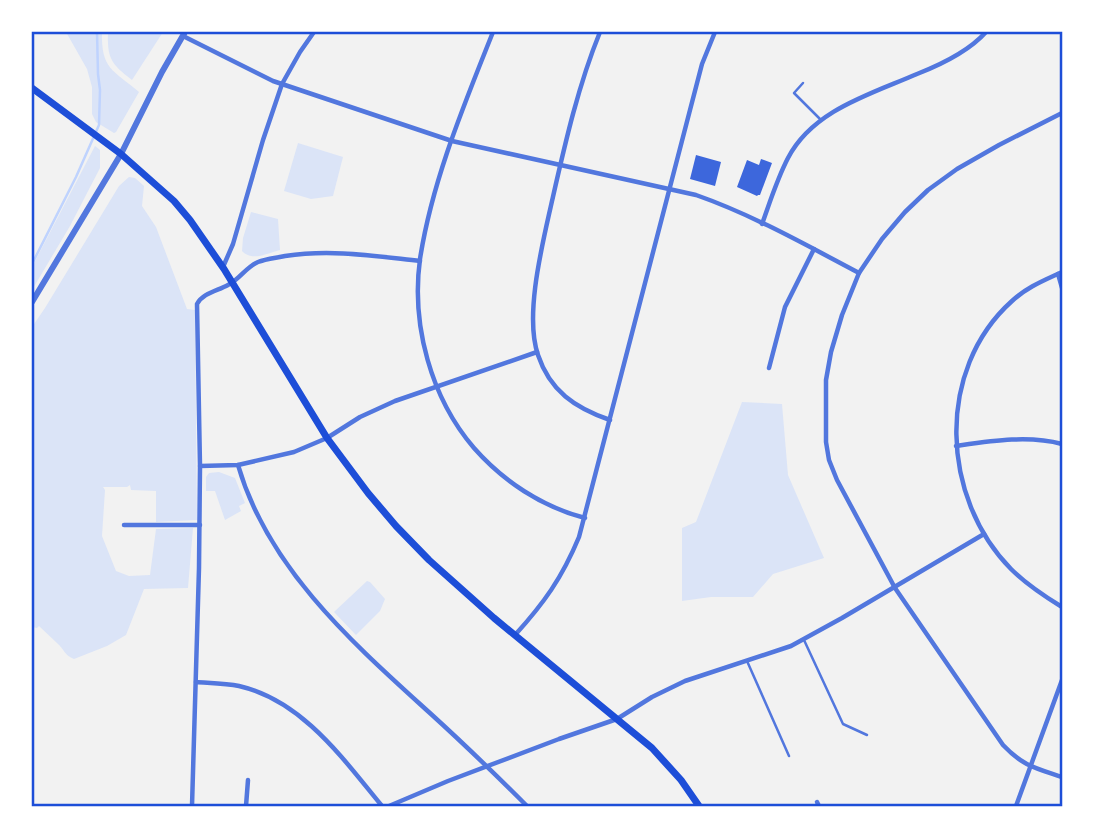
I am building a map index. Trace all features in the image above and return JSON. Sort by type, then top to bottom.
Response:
[{"type":"main road","points":[[32,88],[121,154],[174,201],[223,267],[327,438],[368,493],[412,542],[435,566],[515,635],[652,748],[681,780],[699,807]]},
{"type":"street","points":[[223,267],[233,244],[262,140],[282,84],[314,32]]},
{"type":"street","points":[[493,32],[467,96],[436,191],[420,261],[418,291],[422,334],[436,387],[466,439],[497,471],[529,494],[561,510],[585,518]]},
{"type":"street","points":[[600,32],[584,74],[561,165],[537,282],[534,337],[543,367],[558,390],[584,410],[610,420]]},
{"type":"street","points":[[515,635],[544,601],[563,572],[579,537],[702,64],[715,32]]},
{"type":"street","points":[[762,224],[789,155],[821,120],[853,102],[934,67],[986,32]]},
{"type":"street","points":[[32,302],[121,154],[183,34],[273,82],[452,141],[696,195],[723,205],[859,273]]},
{"type":"street","points":[[1062,113],[967,163],[928,190],[905,212],[859,273],[842,315],[826,380],[826,442],[829,460],[837,481],[895,588],[1003,745],[1016,759],[1062,776]]},
{"type":"street","points":[[769,368],[785,307],[814,249]]},
{"type":"street","points":[[192,807],[201,466],[197,304],[200,298],[232,283],[246,269],[260,261],[301,254],[339,252],[420,261]]},
{"type":"street","points":[[1062,288],[1060,273],[1034,285],[1012,300],[989,327],[969,363],[960,392],[956,446],[962,483],[984,534],[1011,570],[1062,607]]},
{"type":"street","points":[[201,466],[238,465],[294,452],[327,438],[360,417],[395,401],[537,352]]},
{"type":"street","points":[[956,446],[1024,439],[1062,444]]},
{"type":"street","points":[[238,465],[248,496],[268,533],[286,563],[317,603],[343,632],[487,766],[527,807]]},
{"type":"street","points":[[124,525],[200,525]]},
{"type":"street","points":[[389,807],[559,738],[617,719],[652,697],[685,681],[791,646],[984,534]]},
{"type":"street","points":[[1016,807],[1062,680]]},
{"type":"street","points":[[196,682],[238,685],[276,700],[317,731],[382,807]]},
{"type":"street","points":[[246,807],[248,780]]},
{"type":"lane","points":[[803,83],[794,93],[821,120]]},
{"type":"lane","points":[[804,640],[843,724],[867,735]]},
{"type":"lane","points":[[747,661],[789,756]]},
{"type":"shaded area","points":[[66,32],[102,32],[104,54],[110,68],[139,92],[114,133],[96,122],[92,114],[92,87],[87,69]]},
{"type":"shaded area","points":[[108,32],[163,32],[132,80],[112,60],[108,48]]},
{"type":"shaded area","points":[[298,143],[343,157],[333,196],[311,199],[284,191]]},
{"type":"shaded area","points":[[95,146],[100,150],[100,168],[32,290],[32,267]]},
{"type":"shaded area","points":[[129,177],[135,178],[144,186],[142,206],[156,227],[187,309],[195,310],[197,520],[156,522],[156,491],[131,490],[130,485],[103,487],[102,536],[116,571],[129,576],[150,575],[156,529],[193,528],[188,588],[144,589],[126,635],[74,659],[39,626],[32,627],[32,327],[119,186]]},
{"type":"shaded area","points":[[251,212],[278,219],[280,250],[255,256],[242,251]]},
{"type":"shaded area","points":[[742,402],[782,404],[788,475],[824,558],[773,574],[753,597],[711,597],[682,601],[682,528],[696,522]]},
{"type":"shaded area","points":[[219,472],[235,478],[245,503],[239,506],[241,511],[225,520],[215,491],[206,491],[206,477],[209,473]]},
{"type":"shaded area","points":[[367,581],[385,599],[380,611],[356,635],[334,612]]},
{"type":"building","points":[[696,155],[721,162],[715,186],[690,179]]},
{"type":"building","points":[[761,159],[772,163],[760,195],[757,196],[737,187],[747,160],[759,165]]},
{"type":"waterway","points":[[32,264],[99,125],[97,32]]}]
